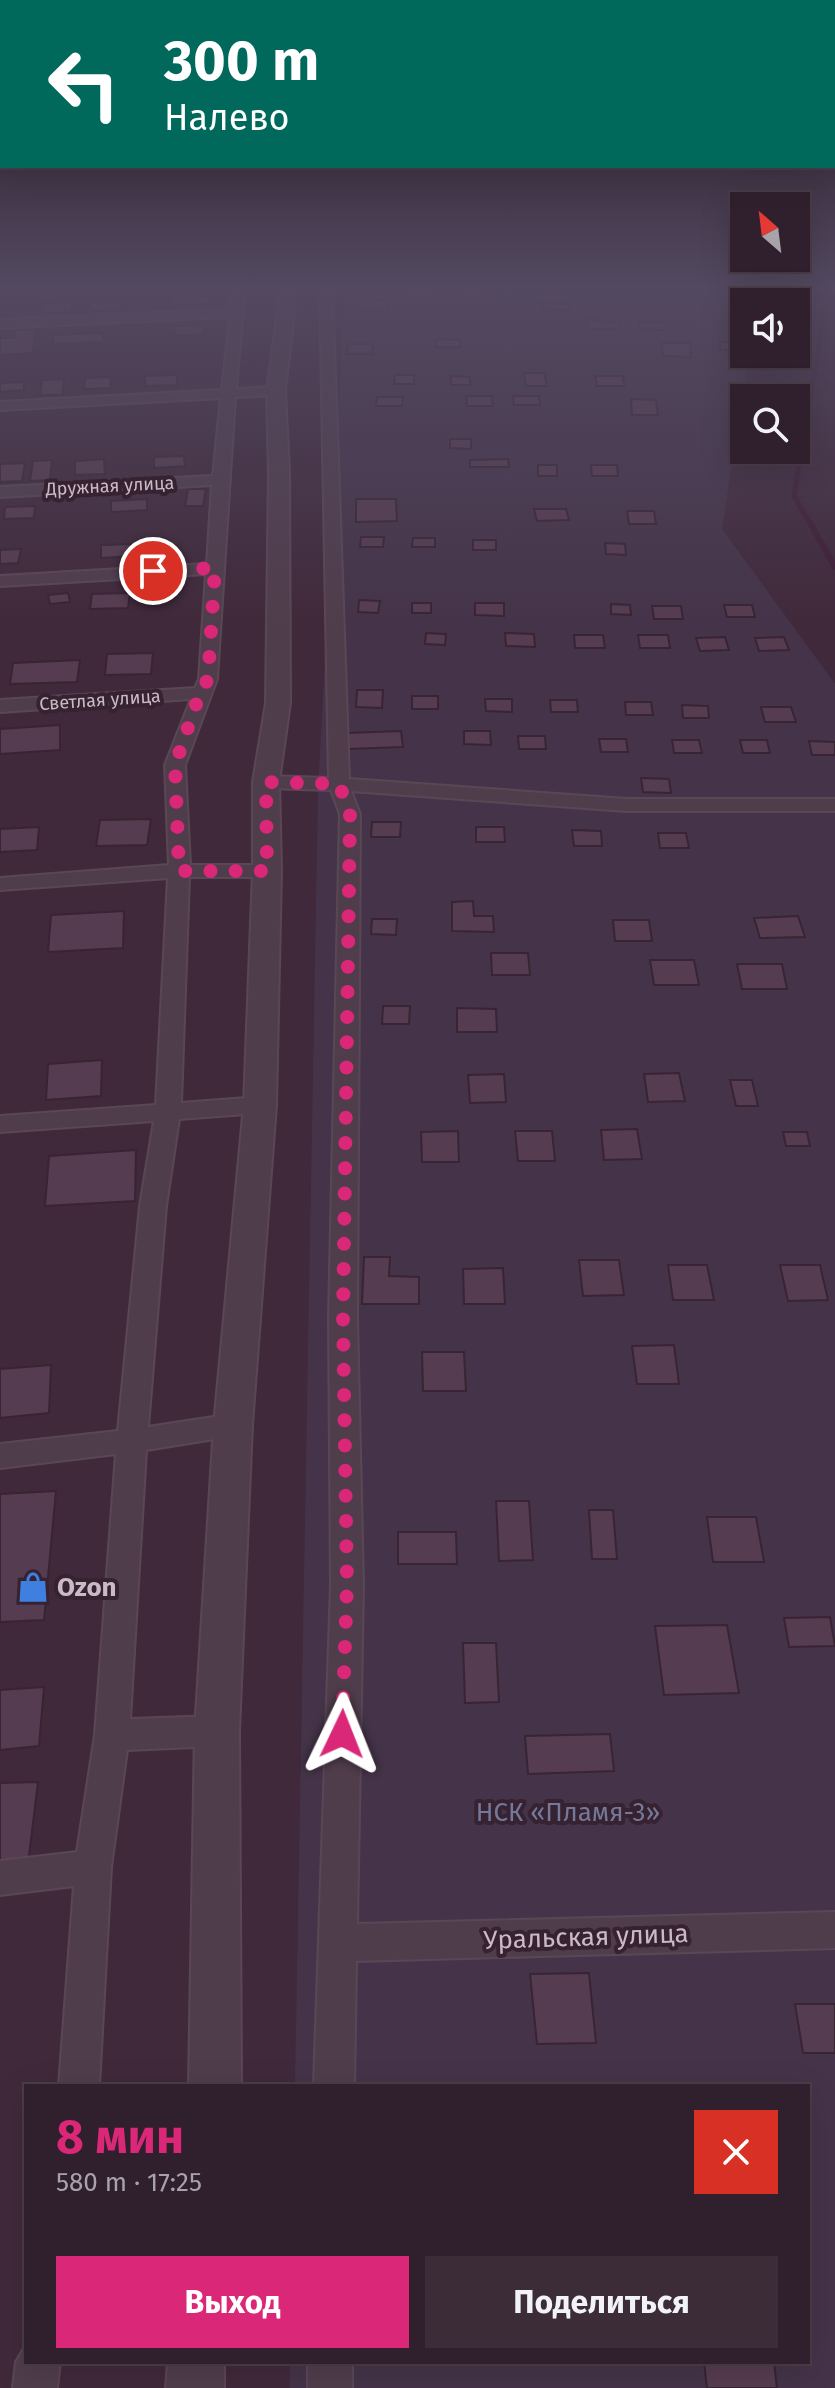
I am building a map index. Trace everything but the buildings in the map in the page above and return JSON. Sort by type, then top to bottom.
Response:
[{"type":"street","points":[[0,406],[144,398]]},
{"type":"street","points":[[79,2084],[93,1867],[112,1735],[132,1441],[153,1206],[168,1110],[179,871],[175,765],[200,693],[208,679],[220,480],[229,398]]},
{"type":"street","points":[[215,2084],[217,1731],[233,1425],[260,1105],[267,871],[266,782],[278,703],[276,398]]},
{"type":"street","points":[[329,398],[339,784],[350,814],[343,1318],[347,1585],[334,2084]]},
{"type":"street","name":"Дружная улица","points":[[0,492],[220,480]]},
{"type":"street","points":[[0,581],[215,568]]},
{"type":"street","name":"Светлая улица","points":[[0,706],[200,693]]},
{"type":"street","points":[[266,782],[339,784],[627,805],[835,805]]},
{"type":"street","points":[[0,884],[179,871],[267,871]]},
{"type":"street","points":[[0,1124],[260,1105]]},
{"type":"street","points":[[0,1456],[132,1441],[233,1425]]},
{"type":"street","points":[[112,1735],[217,1731]]},
{"type":"street","points":[[0,1878],[93,1867]]},
{"type":"street","name":"Уральская улица","points":[[336,1943],[835,1930]]},
{"type":"street","points":[[35,2388],[38,2364]]},
{"type":"street","points":[[195,2388],[196,2364]]},
{"type":"street","points":[[330,2364],[330,2388]]},
{"type":"green space","name":"НСК «Пламя-3»","points":[[339,398],[730,398],[732,464],[722,529],[835,684],[835,2388],[290,2388],[290,2364],[810,2364],[810,2084],[295,2084],[318,791]]},
{"type":"waterway","points":[[810,398],[794,496],[811,525]]},
{"type":"waterway","points":[[810,523],[835,567]]},
{"type":"place","name":"Ozon","points":[[33,1587]]},
{"type":"route","points":[[153,571],[215,568],[208,679],[200,693],[175,765],[179,871],[267,871],[266,782],[339,784],[350,814],[343,1318],[347,1585],[342,1734]]}]
